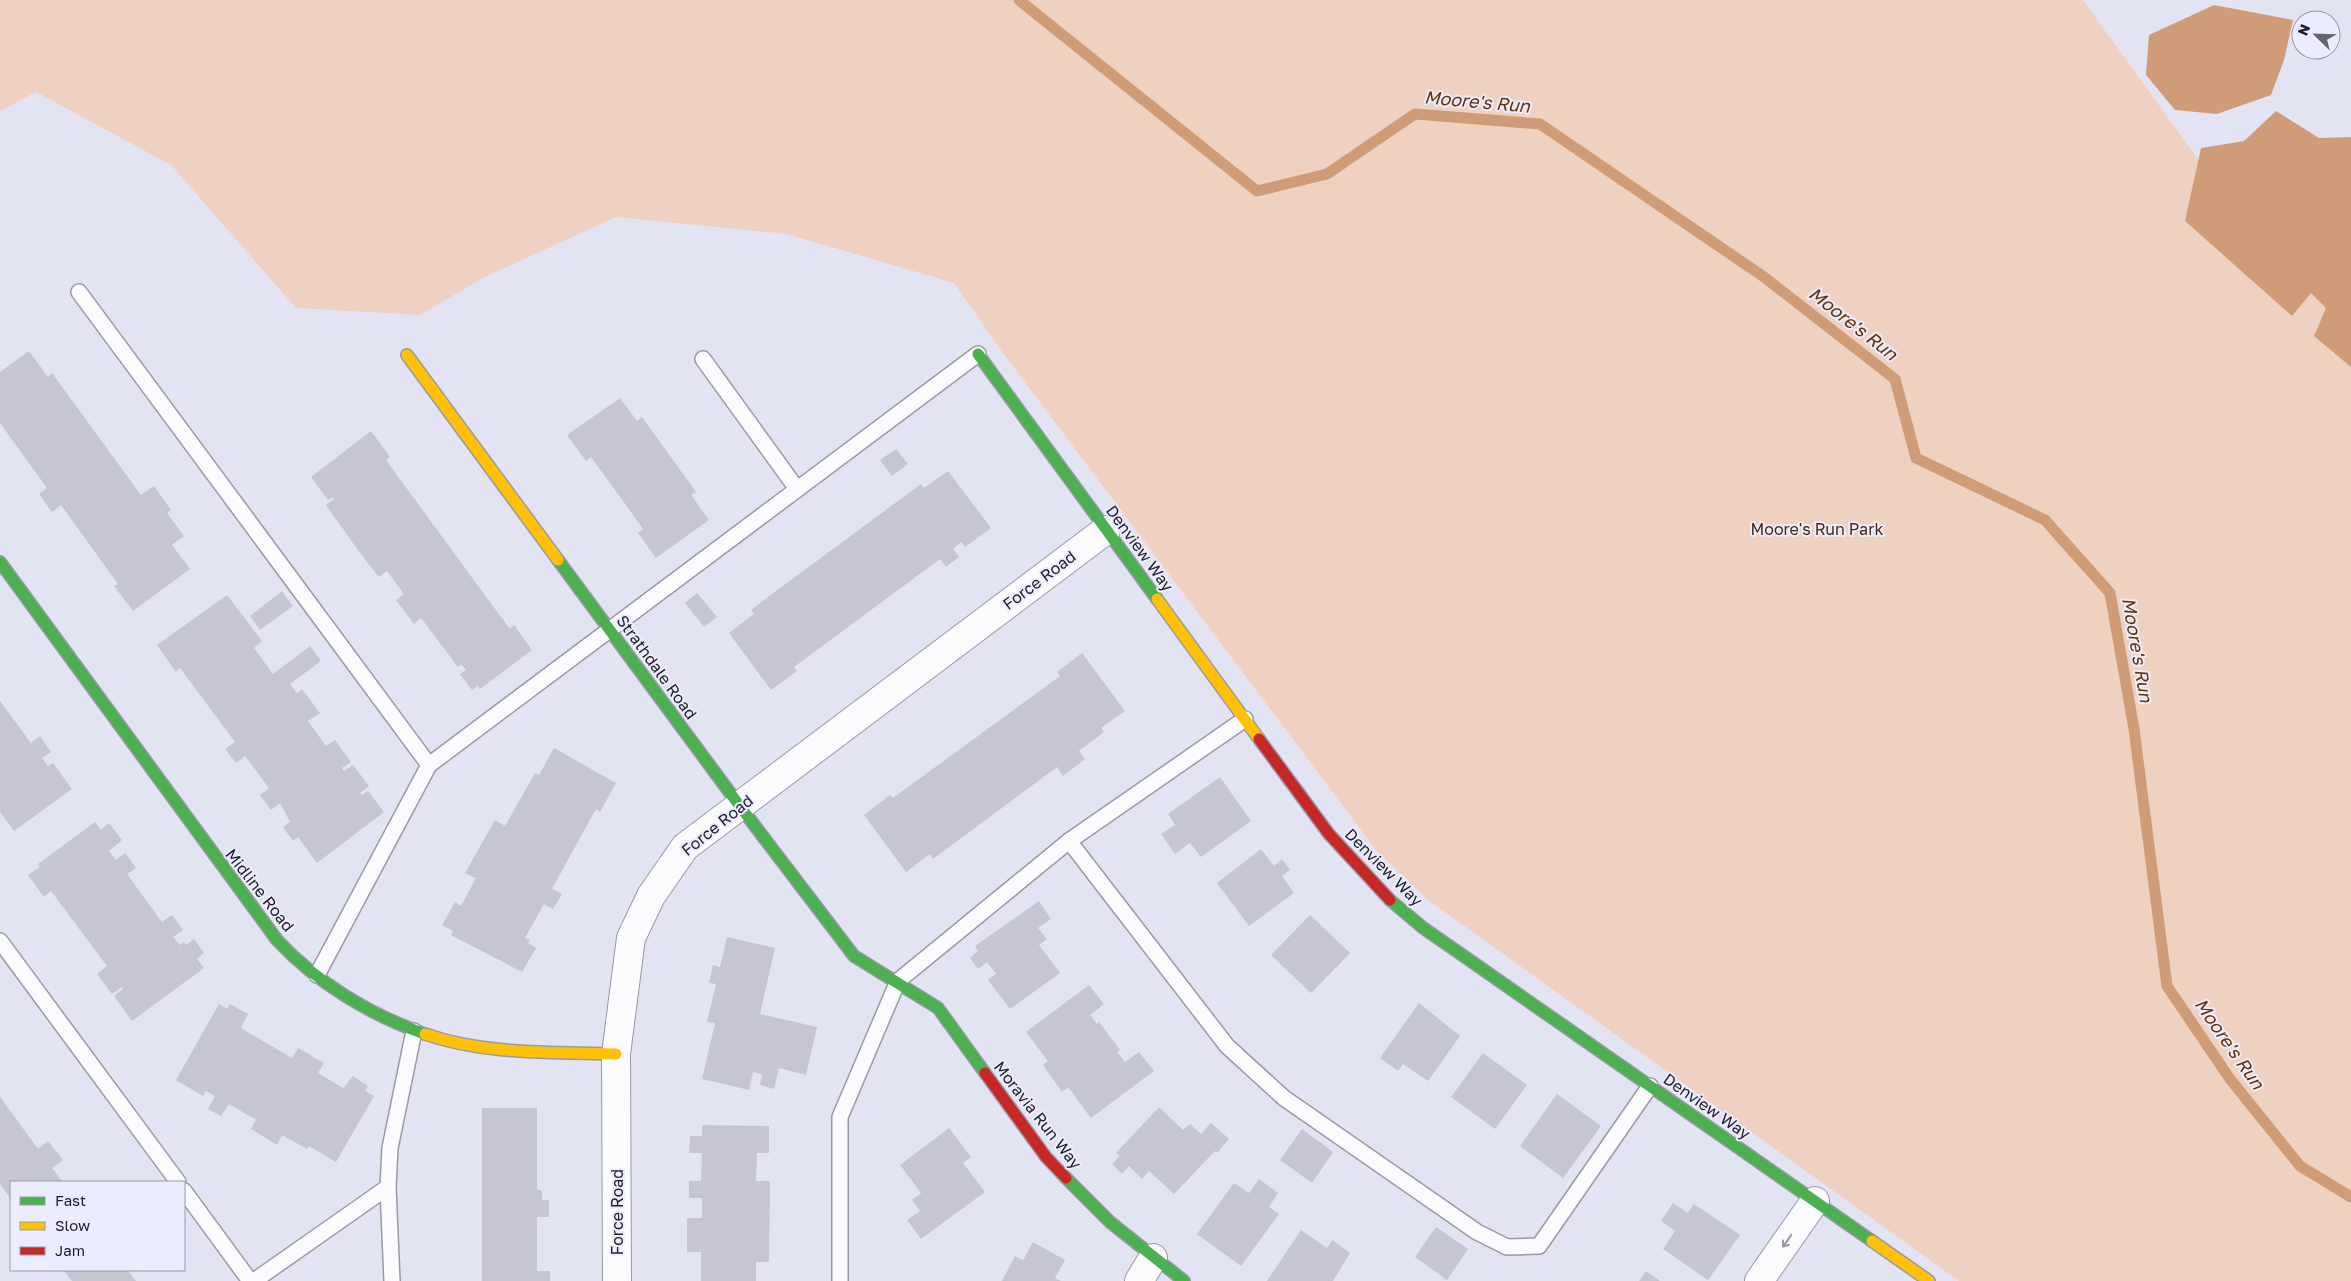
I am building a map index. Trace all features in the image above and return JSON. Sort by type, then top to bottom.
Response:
[{"type":"street","name":"Denview Way","points":[[978,354],[1329,834],[1388,898],[1422,927],[1929,1281]]},
{"type":"street","name":"Strathdale Road","points":[[407,355],[739,805],[854,956],[898,982]]},
{"type":"street","name":"Force Road","points":[[617,1281],[616,1054],[631,938],[651,896],[685,847],[1106,530]]},
{"type":"street","name":"Midline Road","points":[[0,562],[5,579],[242,895],[281,945],[317,975],[354,1000],[414,1031],[455,1043],[506,1049],[616,1054]]},
{"type":"street","name":"Moravia Run Way","points":[[898,982],[938,1008],[1046,1157],[1110,1222],[1184,1281]]},
{"type":"street","points":[[1759,1281],[1815,1201]]},
{"type":"street","points":[[1139,1281],[1153,1258]]},
{"type":"lane","points":[[79,292],[429,765]]},
{"type":"lane","points":[[317,975],[429,765],[978,354]]},
{"type":"lane","points":[[702,359],[797,489]]},
{"type":"lane","points":[[840,1281],[840,1117],[898,982],[1069,841],[1245,719]]},
{"type":"lane","points":[[1069,841],[1234,1052],[1284,1098],[1477,1232],[1507,1248],[1539,1246],[1650,1086]]},
{"type":"lane","points":[[0,941],[177,1181]]},
{"type":"lane","points":[[392,1281],[388,1187],[390,1148],[414,1031]]},
{"type":"lane","points":[[254,1281],[388,1187]]},
{"type":"lane","points":[[185,1192],[250,1281]]},
{"type":"green space","name":"Moore's Run Park","points":[[0,0],[2083,0],[2203,166],[2351,336],[2351,1281],[1959,1281],[1428,900],[1376,850],[1000,349],[954,283],[787,234],[616,217],[483,278],[420,315],[296,308],[171,165],[36,92],[0,111]]},
{"type":"shaded area","points":[[2214,5],[2291,20],[2291,29],[2284,60],[2271,95],[2217,114],[2175,110],[2146,75],[2149,35]]},
{"type":"shaded area","points":[[2276,111],[2319,138],[2351,137],[2351,367],[2314,336],[2326,308],[2311,293],[2292,316],[2185,221],[2201,148],[2244,141]]},
{"type":"building","points":[[29,351],[48,377],[52,373],[141,495],[154,486],[171,510],[167,513],[184,536],[172,545],[190,569],[133,611],[114,586],[118,584],[61,505],[52,512],[39,494],[47,488],[0,423],[0,372]]},
{"type":"building","points":[[620,398],[637,421],[642,417],[696,492],[691,495],[709,520],[656,558],[638,533],[643,529],[626,505],[591,457],[586,461],[567,435]]},
{"type":"building","points":[[371,431],[390,457],[386,460],[473,579],[510,629],[514,625],[532,650],[480,689],[478,686],[472,690],[460,674],[466,670],[461,664],[458,667],[421,618],[414,624],[396,600],[404,594],[387,571],[379,577],[326,505],[334,499],[333,497],[328,500],[311,477]]},
{"type":"building","points":[[896,449],[908,464],[892,476],[880,460]]},
{"type":"building","points":[[948,471],[991,528],[965,547],[961,542],[953,549],[959,557],[946,567],[940,559],[794,667],[797,671],[771,690],[729,633],[754,614],[751,610],[776,591],[921,484],[924,488]]},
{"type":"building","points":[[282,591],[293,606],[260,630],[250,616]]},
{"type":"building","points":[[697,593],[717,617],[704,627],[685,603]]},
{"type":"building","points":[[227,595],[262,641],[254,648],[273,674],[310,646],[321,661],[290,684],[297,693],[302,689],[320,713],[308,721],[326,746],[335,740],[351,762],[342,768],[344,771],[353,765],[369,786],[360,793],[362,795],[368,791],[384,812],[317,863],[298,837],[293,841],[283,827],[290,822],[280,803],[271,810],[260,795],[269,788],[245,756],[236,763],[225,749],[235,742],[180,668],[176,672],[157,645]]},
{"type":"building","points":[[1082,653],[1125,711],[1101,728],[1104,732],[1079,751],[1085,759],[1063,776],[1057,767],[933,859],[930,854],[906,872],[864,815],[890,795],[893,798],[1060,676],[1057,672]]},
{"type":"building","points":[[0,701],[31,743],[40,736],[51,752],[42,758],[48,766],[53,763],[72,789],[14,831],[0,812]]},
{"type":"building","points":[[554,748],[616,783],[600,812],[596,809],[552,888],[562,894],[553,909],[544,904],[525,938],[530,940],[528,943],[536,948],[522,972],[451,935],[453,931],[442,925],[455,902],[461,906],[476,878],[465,873],[495,820],[505,826],[535,773],[539,775]]},
{"type":"building","points":[[1220,777],[1251,821],[1201,857],[1190,843],[1175,854],[1161,834],[1175,825],[1168,814]]},
{"type":"building","points":[[95,822],[101,830],[109,823],[122,840],[109,851],[116,860],[125,853],[136,868],[127,874],[162,922],[172,915],[183,930],[173,937],[180,945],[184,942],[186,945],[194,939],[204,953],[197,959],[204,968],[132,1021],[114,996],[123,989],[122,987],[112,994],[97,974],[107,966],[51,891],[44,897],[28,875],[40,867],[38,864]]},
{"type":"building","points":[[1261,849],[1274,866],[1282,859],[1290,870],[1282,876],[1294,893],[1249,926],[1217,883]]},
{"type":"building","points":[[1039,901],[1051,919],[1038,928],[1047,939],[1039,945],[1060,973],[1010,1009],[988,980],[996,974],[987,962],[978,969],[970,958],[978,951],[975,946]]},
{"type":"building","points":[[1310,915],[1350,953],[1311,993],[1271,955]]},
{"type":"building","points":[[727,937],[775,948],[760,1014],[817,1027],[806,1075],[779,1068],[774,1089],[760,1085],[762,1074],[753,1072],[749,1090],[702,1079],[715,1023],[707,1022],[716,984],[709,983],[713,965],[720,967]]},
{"type":"building","points":[[1089,985],[1104,1004],[1090,1015],[1097,1024],[1099,1022],[1118,1047],[1120,1050],[1117,1052],[1125,1062],[1139,1052],[1154,1071],[1091,1118],[1068,1087],[1062,1092],[1043,1065],[1048,1061],[1026,1032]]},
{"type":"building","points":[[1419,1003],[1460,1036],[1428,1081],[1403,1064],[1398,1071],[1380,1058]]},
{"type":"building","points":[[219,1004],[227,1009],[230,1004],[248,1014],[241,1028],[292,1058],[298,1048],[324,1063],[318,1073],[343,1088],[353,1076],[368,1086],[365,1091],[374,1096],[336,1162],[309,1146],[307,1149],[282,1135],[277,1145],[251,1129],[256,1120],[229,1104],[221,1116],[208,1109],[215,1096],[206,1091],[203,1096],[176,1080]]},
{"type":"building","points":[[1483,1053],[1527,1085],[1495,1129],[1451,1097]]},
{"type":"building","points":[[1557,1094],[1601,1126],[1563,1178],[1520,1146]]},
{"type":"building","points":[[0,1097],[38,1149],[48,1141],[63,1160],[52,1168],[62,1181],[10,1181],[10,1198],[0,1184]]},
{"type":"building","points":[[1159,1107],[1183,1130],[1190,1124],[1201,1134],[1211,1123],[1229,1139],[1174,1194],[1149,1171],[1142,1179],[1129,1166],[1122,1174],[1112,1164],[1120,1156],[1116,1153]]},
{"type":"building","points":[[482,1108],[537,1108],[537,1189],[542,1191],[542,1200],[549,1200],[549,1217],[537,1217],[537,1271],[550,1271],[550,1281],[482,1281]]},
{"type":"building","points":[[702,1125],[769,1126],[769,1153],[757,1153],[756,1181],[770,1181],[769,1262],[756,1262],[756,1281],[701,1281],[701,1252],[687,1252],[687,1218],[702,1218],[702,1198],[689,1198],[689,1181],[701,1181],[702,1153],[689,1153],[690,1136],[702,1136]]},
{"type":"building","points":[[949,1128],[971,1157],[963,1163],[985,1192],[921,1239],[907,1220],[920,1211],[912,1200],[921,1193],[900,1165]]},
{"type":"building","points":[[1302,1129],[1333,1152],[1312,1183],[1280,1160]]},
{"type":"building","points":[[1259,1179],[1278,1193],[1269,1207],[1279,1214],[1241,1266],[1197,1234],[1234,1183],[1249,1193]]},
{"type":"building","points":[[1673,1203],[1688,1213],[1694,1204],[1740,1235],[1708,1280],[1663,1249],[1675,1231],[1661,1221]]},
{"type":"building","points":[[1436,1227],[1468,1249],[1447,1280],[1415,1257]]},
{"type":"building","points":[[1301,1230],[1327,1248],[1332,1240],[1350,1253],[1333,1281],[1267,1281]]},
{"type":"building","points":[[1033,1242],[1065,1260],[1055,1278],[1061,1281],[1002,1281],[1015,1256],[1023,1260]]},
{"type":"building","points":[[64,1271],[128,1271],[136,1281],[72,1281]]},
{"type":"building","points":[[1646,1271],[1660,1281],[1639,1281]]},
{"type":"waterway","name":"Moore's Run","points":[[1019,0],[1257,191],[1327,174],[1415,114],[1540,124],[1764,277],[1895,379],[1916,458],[2045,520],[2110,593],[2134,729],[2167,986],[2230,1079],[2300,1166],[2351,1197]]},
{"type":"traffic: fast","points":[[978,354],[1157,599]]},
{"type":"traffic: fast","points":[[558,560],[739,805],[854,956],[938,1008],[985,1073]]},
{"type":"traffic: fast","points":[[0,562],[277,940],[309,970],[345,996],[384,1017],[425,1034]]},
{"type":"traffic: fast","points":[[1390,900],[1422,927],[1872,1241]]},
{"type":"traffic: fast","points":[[1066,1178],[1110,1222],[1184,1281]]},
{"type":"traffic: slow","points":[[407,355],[558,560]]},
{"type":"traffic: slow","points":[[1157,599],[1259,739]]},
{"type":"traffic: slow","points":[[425,1034],[471,1046],[495,1049],[616,1054]]},
{"type":"traffic: slow","points":[[1872,1241],[1929,1281]]},
{"type":"traffic: jam","points":[[1259,739],[1329,834],[1390,900]]},
{"type":"traffic: jam","points":[[985,1073],[1046,1157],[1066,1178]]}]
